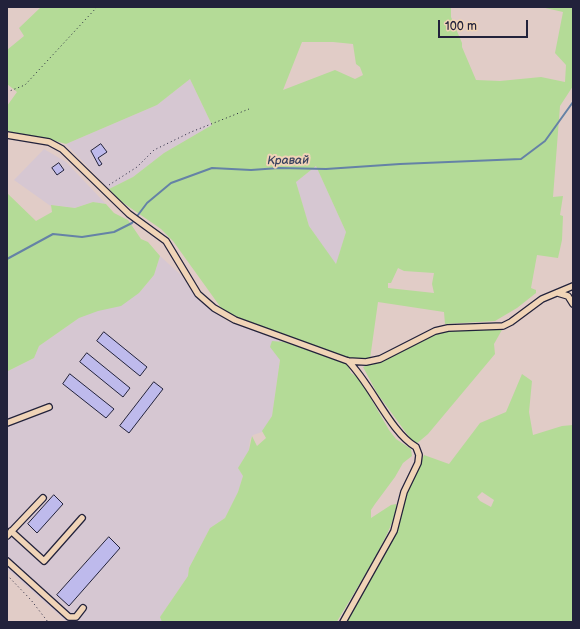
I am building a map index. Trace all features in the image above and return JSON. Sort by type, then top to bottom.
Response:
[{"type":"street","points":[[7,135],[49,142],[62,150],[129,214],[166,241],[198,294],[214,308],[235,320],[348,361],[366,362],[380,359],[435,331],[448,328],[503,326],[511,322],[542,299],[573,286]]},
{"type":"street","points":[[558,293],[568,296],[573,304]]},
{"type":"street","points":[[343,622],[394,531],[404,492],[419,458],[416,447],[403,439],[358,371],[348,361]]},
{"type":"street","points":[[7,423],[49,407]]},
{"type":"street","points":[[43,498],[9,534],[44,561],[82,518]]},
{"type":"street","points":[[7,561],[69,617],[76,616],[83,608]]},
{"type":"path","points":[[7,92],[25,85],[97,7]]},
{"type":"path","points":[[103,189],[137,166],[154,150],[191,132],[249,109]]},
{"type":"path","points":[[7,575],[31,600],[48,622]]},
{"type":"shaded area","points":[[190,79],[212,125],[164,153],[133,177],[109,189],[66,144],[157,105]]},
{"type":"shaded area","points":[[44,149],[66,162],[106,204],[93,202],[75,208],[51,205],[52,207],[14,180]]},
{"type":"shaded area","points":[[316,166],[346,232],[336,265],[309,226],[296,182]]},
{"type":"shaded area","points":[[160,256],[181,275],[200,301],[227,321],[284,342],[272,341],[280,359],[272,416],[262,432],[253,435],[250,439],[249,450],[238,468],[243,476],[238,492],[225,518],[210,528],[189,568],[188,576],[160,617],[162,622],[67,622],[7,569],[8,371],[34,358],[39,346],[79,318],[139,293],[154,275]]},
{"type":"green space","points":[[41,7],[451,7],[451,17],[476,80],[500,81],[541,77],[565,82],[566,65],[555,53],[563,12],[541,7],[573,7],[573,86],[560,106],[553,197],[563,196],[560,215],[563,216],[562,240],[558,258],[537,255],[531,288],[536,290],[536,293],[517,308],[495,321],[445,324],[444,312],[378,302],[370,359],[350,359],[224,312],[173,241],[161,229],[119,200],[109,189],[133,177],[164,153],[212,125],[190,79],[157,105],[66,144],[49,139],[7,131],[7,106],[17,92],[7,84],[7,50],[24,36],[19,28]],"holes":[[[302,42],[333,42],[353,44],[356,64],[360,67],[363,75],[355,79],[335,70],[283,90]],[[316,166],[346,232],[336,264],[309,226],[296,182]],[[398,268],[404,271],[434,273],[432,284],[434,293],[388,288],[388,283],[391,283]]]},
{"type":"green space","points":[[7,193],[36,221],[52,212],[51,205],[75,208],[93,202],[106,204],[114,213],[128,220],[141,239],[148,242],[160,256],[154,275],[139,293],[121,306],[98,311],[79,318],[39,346],[34,358],[8,371],[7,376]]},
{"type":"green space","points":[[503,328],[494,344],[495,354],[428,434],[415,445],[377,393],[363,367],[443,330]]},
{"type":"green space","points":[[272,341],[284,342],[347,363],[351,373],[359,378],[389,430],[396,439],[411,449],[412,456],[403,463],[395,477],[371,510],[371,518],[391,505],[396,504],[395,514],[390,528],[372,563],[337,622],[162,622],[160,617],[188,576],[189,568],[210,528],[225,518],[238,492],[243,476],[238,468],[249,450],[252,436],[257,446],[266,438],[262,431],[272,416],[280,360],[270,347]]},
{"type":"green space","points":[[522,374],[532,381],[529,412],[533,435],[562,426],[573,425],[573,622],[343,622],[396,529],[399,509],[424,455],[449,464],[480,423],[506,412]],"holes":[[[482,492],[494,500],[491,507],[480,501],[477,497]]]},
{"type":"building","points":[[101,144],[107,152],[98,158],[102,164],[99,166],[91,151]]},
{"type":"building","points":[[59,163],[64,170],[57,175],[52,168]]},
{"type":"building","points":[[104,332],[147,367],[140,376],[97,341]]},
{"type":"building","points":[[87,353],[130,388],[123,397],[80,362]]},
{"type":"building","points":[[70,374],[114,409],[106,418],[63,384]]},
{"type":"building","points":[[154,382],[163,389],[129,433],[120,426]]},
{"type":"building","points":[[54,495],[63,504],[37,533],[28,524]]},
{"type":"building","points":[[109,537],[120,548],[69,606],[57,595]]},
{"type":"waterway","name":"Кравай","points":[[7,259],[53,234],[82,237],[114,232],[132,223],[147,203],[171,183],[212,168],[251,170],[279,168],[326,169],[400,164],[521,159],[545,141],[573,102]]}]
